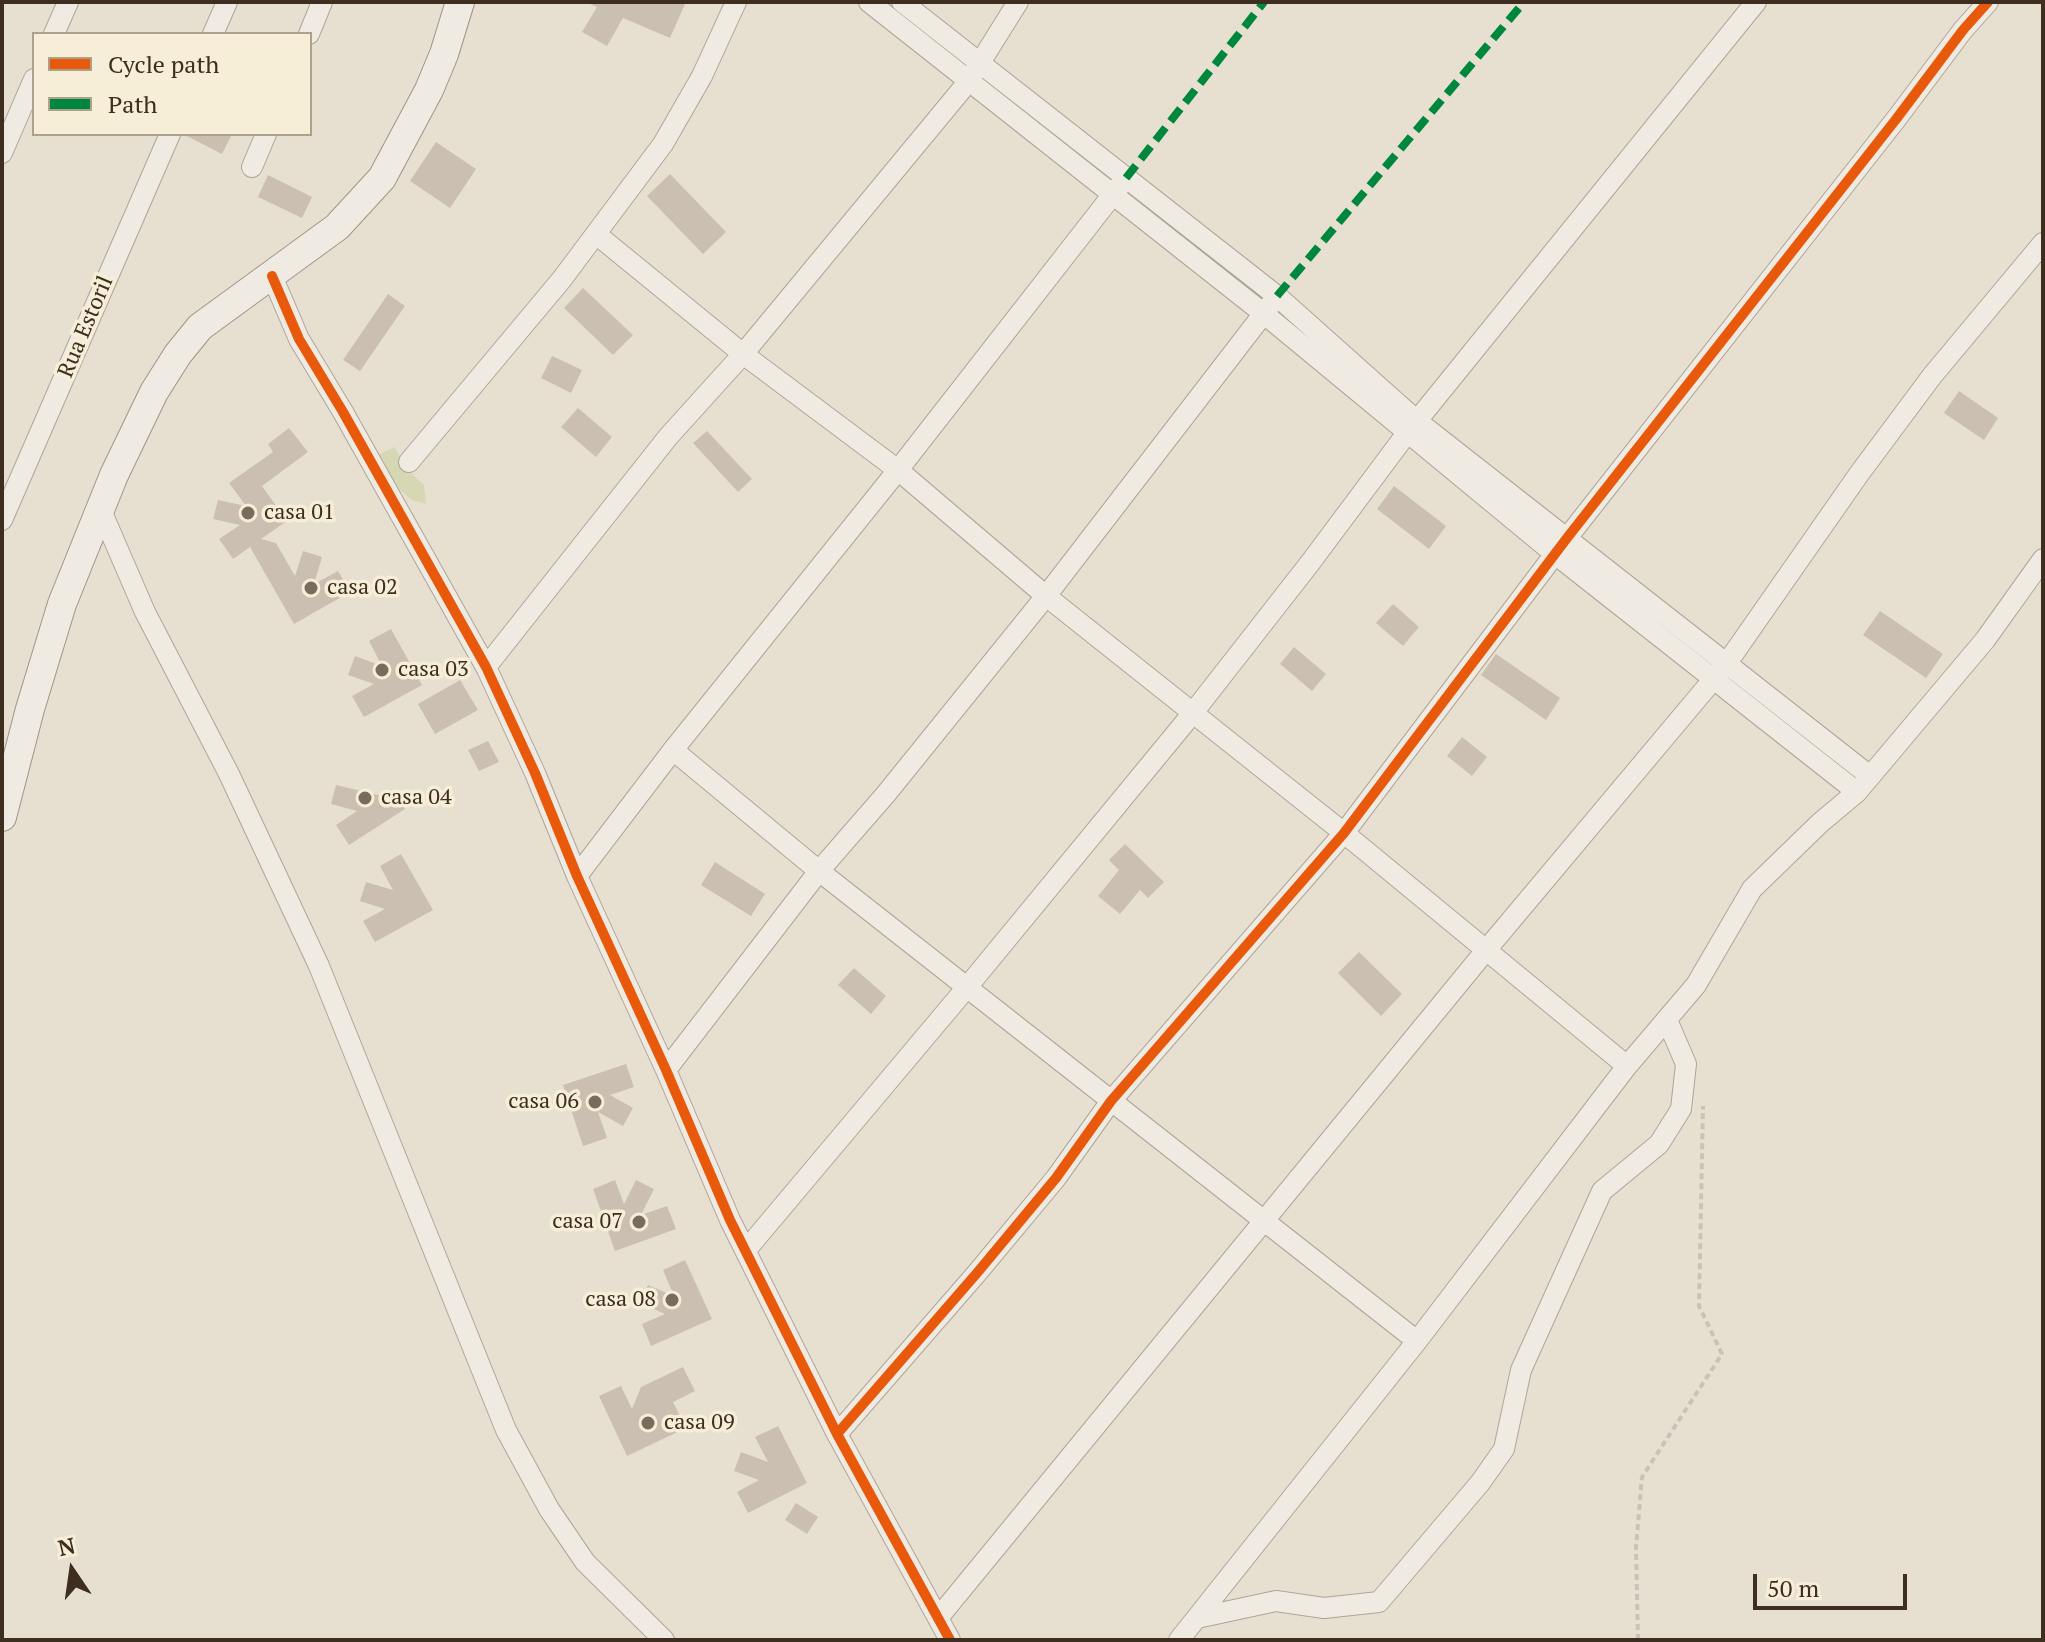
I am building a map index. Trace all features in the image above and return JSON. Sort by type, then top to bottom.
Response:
[{"type":"main road","points":[[2,817],[62,604],[141,417],[189,339],[241,296],[337,227],[382,178],[429,90],[460,2]]},
{"type":"street","points":[[55,32],[68,2]]},
{"type":"street","points":[[214,32],[227,2]]},
{"type":"street","points":[[310,32],[322,2]]},
{"type":"street","points":[[409,462],[596,234],[663,144],[702,76],[736,2]]},
{"type":"street","points":[[869,2],[968,82],[1277,296],[1412,427]]},
{"type":"street","points":[[902,2],[980,63],[1263,313],[1561,546],[1713,679],[1864,784]]},
{"type":"street","points":[[486,667],[668,437],[743,354],[968,82],[1018,2]]},
{"type":"street","points":[[746,1250],[1192,714],[1412,427],[1756,2]]},
{"type":"street","points":[[837,1434],[1056,1178],[1111,1101],[1344,833],[1561,546],[1988,2]]},
{"type":"street","points":[[2,153],[32,84]]},
{"type":"street","name":"Rua Estoril","points":[[2,520],[169,136]]},
{"type":"street","points":[[252,167],[265,136]]},
{"type":"street","points":[[577,876],[1119,186]]},
{"type":"street","points":[[596,234],[743,354],[898,470],[1046,596],[1344,833],[1627,1066]]},
{"type":"street","points":[[938,1618],[1487,949],[1727,663],[1877,449],[1932,376],[2043,243]]},
{"type":"street","points":[[272,276],[299,339],[486,667],[730,1220],[837,1434],[950,1640]]},
{"type":"street","points":[[666,1070],[819,871],[886,794],[1046,596],[1277,296]]},
{"type":"street","points":[[100,508],[145,612],[229,774],[319,966],[506,1430],[549,1509],[585,1562],[664,1640]]},
{"type":"street","points":[[1561,546],[1727,663],[1864,784]]},
{"type":"street","points":[[1179,1640],[1417,1341],[1627,1066],[1696,985],[1752,889],[1864,784],[1985,640],[2043,559]]},
{"type":"street","points":[[673,750],[819,871],[1417,1341]]},
{"type":"street","points":[[1197,1618],[1276,1601],[1324,1608],[1379,1602],[1480,1483],[1504,1449],[1521,1370],[1602,1191],[1659,1144],[1681,1109],[1686,1064],[1667,1020]]},
{"type":"path","points":[[1638,1640],[1636,1547],[1642,1477],[1722,1354],[1699,1306],[1704,1099]]},
{"type":"green space","points":[[394,447],[411,473],[424,485],[426,504],[412,500],[399,489],[378,455]]},
{"type":"building","points":[[586,2],[686,2],[670,38],[623,18],[607,46],[582,32],[597,7]]},
{"type":"building","points":[[187,136],[231,136],[222,154]]},
{"type":"building","points":[[436,142],[476,169],[450,208],[410,181]]},
{"type":"building","points":[[670,174],[726,232],[703,254],[647,196]]},
{"type":"building","points":[[268,175],[312,197],[302,218],[258,197]]},
{"type":"building","points":[[583,288],[633,335],[613,355],[564,308]]},
{"type":"building","points":[[388,294],[405,306],[360,371],[343,360]]},
{"type":"building","points":[[552,356],[582,370],[571,393],[541,378]]},
{"type":"building","points":[[1959,391],[1998,418],[1984,440],[1944,413]]},
{"type":"building","points":[[578,408],[612,437],[596,457],[561,427]]},
{"type":"building","points":[[289,428],[308,452],[262,486],[287,521],[261,539],[276,543],[295,576],[303,551],[322,557],[314,584],[338,571],[350,592],[294,624],[250,547],[233,559],[219,539],[240,525],[213,519],[218,500],[246,506],[229,483],[273,452],[268,444]]},
{"type":"building","points":[[707,431],[752,479],[738,492],[693,443]]},
{"type":"building","points":[[1394,486],[1446,526],[1429,549],[1377,509]]},
{"type":"building","points":[[1393,604],[1419,627],[1403,646],[1376,623]]},
{"type":"building","points":[[1880,611],[1943,654],[1926,678],[1863,635]]},
{"type":"building","name":"casa 03","points":[[391,629],[422,685],[364,717],[352,696],[374,684],[348,675],[355,656],[382,666],[369,641]]},
{"type":"building","points":[[1294,647],[1326,674],[1312,691],[1280,664]]},
{"type":"building","points":[[1496,654],[1560,698],[1546,720],[1481,675]]},
{"type":"building","points":[[460,680],[478,710],[435,734],[418,704]]},
{"type":"building","points":[[1462,737],[1487,757],[1472,776],[1447,756]]},
{"type":"building","points":[[488,741],[499,762],[479,771],[468,750]]},
{"type":"building","name":"casa 04","points":[[336,785],[378,795],[391,789],[405,809],[349,845],[336,825],[357,811],[331,804]]},
{"type":"building","points":[[1125,844],[1164,882],[1148,898],[1140,890],[1120,914],[1098,896],[1119,870],[1109,860]]},
{"type":"building","points":[[401,854],[433,910],[375,942],[363,921],[385,909],[360,901],[366,882],[393,890],[380,866]]},
{"type":"building","points":[[715,862],[765,894],[751,916],[701,885]]},
{"type":"building","points":[[1359,952],[1402,994],[1381,1016],[1338,973]]},
{"type":"building","points":[[854,968],[886,996],[871,1014],[838,985]]},
{"type":"building","name":"casa 06","points":[[626,1064],[634,1087],[610,1095],[633,1108],[623,1126],[598,1112],[607,1138],[583,1146],[563,1085]]},
{"type":"building","name":"casa 07","points":[[615,1180],[624,1204],[636,1180],[654,1189],[641,1215],[667,1206],[676,1229],[615,1251],[593,1189]]},
{"type":"building","name":"casa 08","points":[[685,1260],[712,1319],[651,1346],[642,1324],[665,1314],[640,1303],[648,1285],[674,1296],[663,1270]]},
{"type":"building","name":"casa 09","points":[[683,1367],[695,1391],[673,1402],[686,1428],[627,1456],[599,1396],[621,1386],[632,1409],[641,1387]]},
{"type":"building","points":[[778,1426],[807,1483],[748,1513],[737,1492],[759,1480],[734,1471],[741,1452],[768,1462],[755,1437]]},
{"type":"building","points":[[796,1503],[818,1517],[807,1534],[785,1520]]},
{"type":"marked path","points":[[1126,178],[1264,2]]},
{"type":"marked path","points":[[1277,296],[1524,2]]},
{"type":"cycle path","points":[[837,1434],[1056,1178],[1111,1101],[1344,833],[1567,538],[1988,2]]},
{"type":"cycle path","points":[[272,276],[299,339],[486,667],[730,1220],[837,1434],[950,1640]]},
{"type":"place","name":"casa 01","points":[[248,513]]},
{"type":"place","name":"casa 02","points":[[311,588]]},
{"type":"place","name":"casa 03","points":[[382,670]]},
{"type":"place","name":"casa 04","points":[[365,798]]},
{"type":"place","name":"casa 06","points":[[595,1102]]},
{"type":"place","name":"casa 07","points":[[639,1222]]},
{"type":"place","name":"casa 08","points":[[672,1300]]},
{"type":"place","name":"casa 09","points":[[648,1423]]}]
